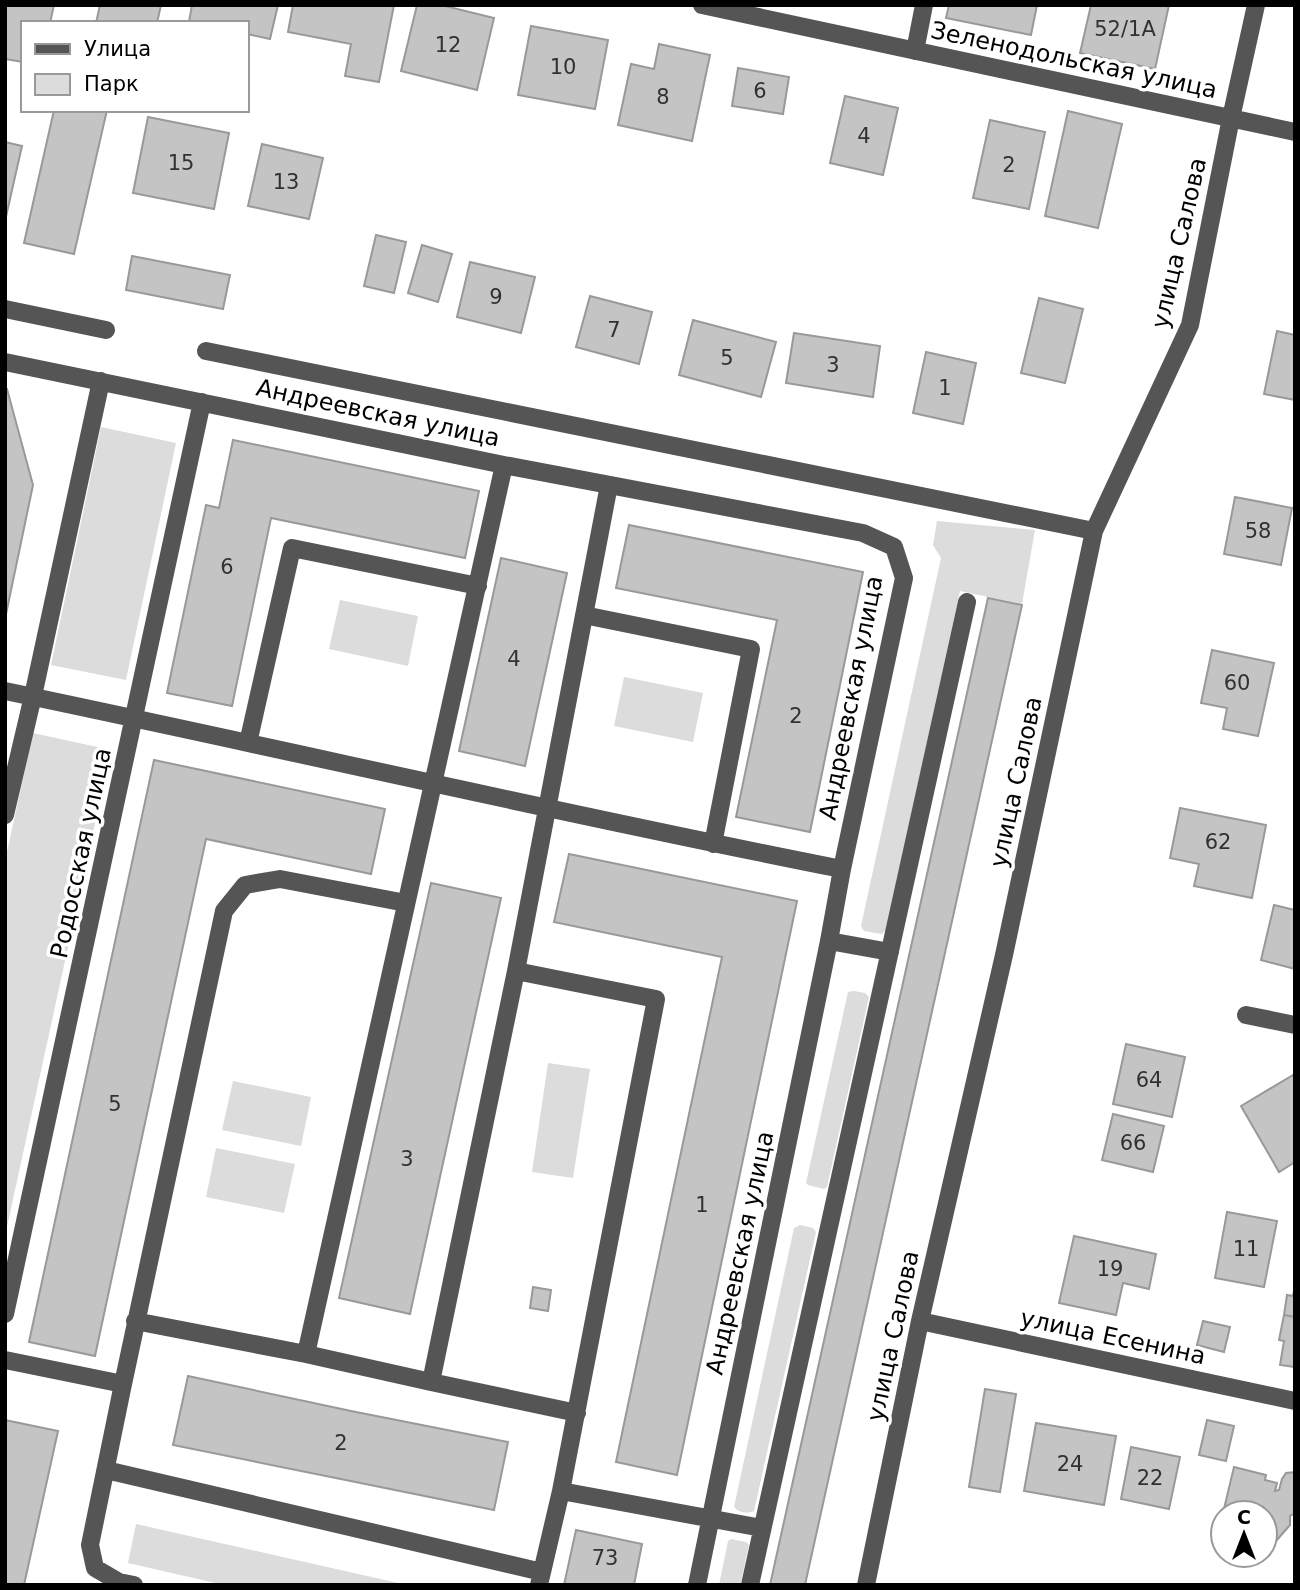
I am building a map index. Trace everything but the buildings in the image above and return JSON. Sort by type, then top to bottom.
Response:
[{"type":"street","name":"Зеленодольская улица","points":[[702,5],[1295,131]]},
{"type":"street","points":[[915,51],[924,5]]},
{"type":"street","name":"улица Салова","points":[[866,1585],[920,1321],[1004,955],[1094,531],[1190,325],[1256,5]]},
{"type":"street","points":[[5,309],[106,330]]},
{"type":"street","points":[[206,351],[1094,531]]},
{"type":"street","name":"Андреевская улица","points":[[5,362],[609,485],[863,533],[894,547],[904,578],[842,869],[697,1585]]},
{"type":"street","points":[[5,815],[101,381]]},
{"type":"street","name":"Родосская улица","points":[[5,1314],[202,402]]},
{"type":"street","points":[[306,1354],[504,464]]},
{"type":"street","points":[[431,1382],[516,971],[609,485]]},
{"type":"street","points":[[248,743],[292,548],[478,586]]},
{"type":"street","points":[[750,1585],[967,602]]},
{"type":"street","points":[[584,615],[751,649],[713,844]]},
{"type":"street","points":[[5,691],[713,844],[842,869]]},
{"type":"street","points":[[134,1585],[119,1582],[95,1568],[90,1545],[223,911],[245,885],[280,879],[406,903]]},
{"type":"street","points":[[829,941],[890,951]]},
{"type":"street","points":[[106,1470],[541,1578],[577,1413],[656,999],[516,971]]},
{"type":"street","points":[[1246,1014],[1295,1025]]},
{"type":"street","points":[[135,1321],[306,1354],[577,1413]]},
{"type":"street","name":"улица Есенина","points":[[920,1321],[1295,1401]]},
{"type":"street","points":[[5,1360],[123,1384]]},
{"type":"street","points":[[561,1491],[762,1528]]},
{"type":"green space","points":[[101,427],[176,443],[126,680],[51,665]]},
{"type":"green space","points":[[937,521],[1035,530],[1022,604],[960,591],[886,930],[882,934],[864,931],[861,926],[941,558],[933,545]]},
{"type":"green space","points":[[340,600],[418,616],[408,666],[329,649]]},
{"type":"green space","points":[[624,677],[703,693],[693,742],[614,726]]},
{"type":"green space","points":[[33,733],[111,750],[5,1236],[5,861]]},
{"type":"green space","points":[[848,992],[865,993],[869,997],[827,1187],[824,1189],[806,1183]]},
{"type":"green space","points":[[548,1063],[590,1069],[573,1178],[532,1172]]},
{"type":"green space","points":[[233,1081],[311,1097],[301,1146],[222,1130]]},
{"type":"green space","points":[[216,1148],[295,1164],[284,1213],[206,1197]]},
{"type":"green space","points":[[800,1225],[813,1228],[816,1232],[754,1511],[738,1511],[734,1507],[794,1228]]},
{"type":"green space","points":[[136,1524],[407,1585],[224,1585],[128,1563]]},
{"type":"green space","points":[[731,1539],[749,1545],[740,1585],[719,1585],[728,1541]]}]
